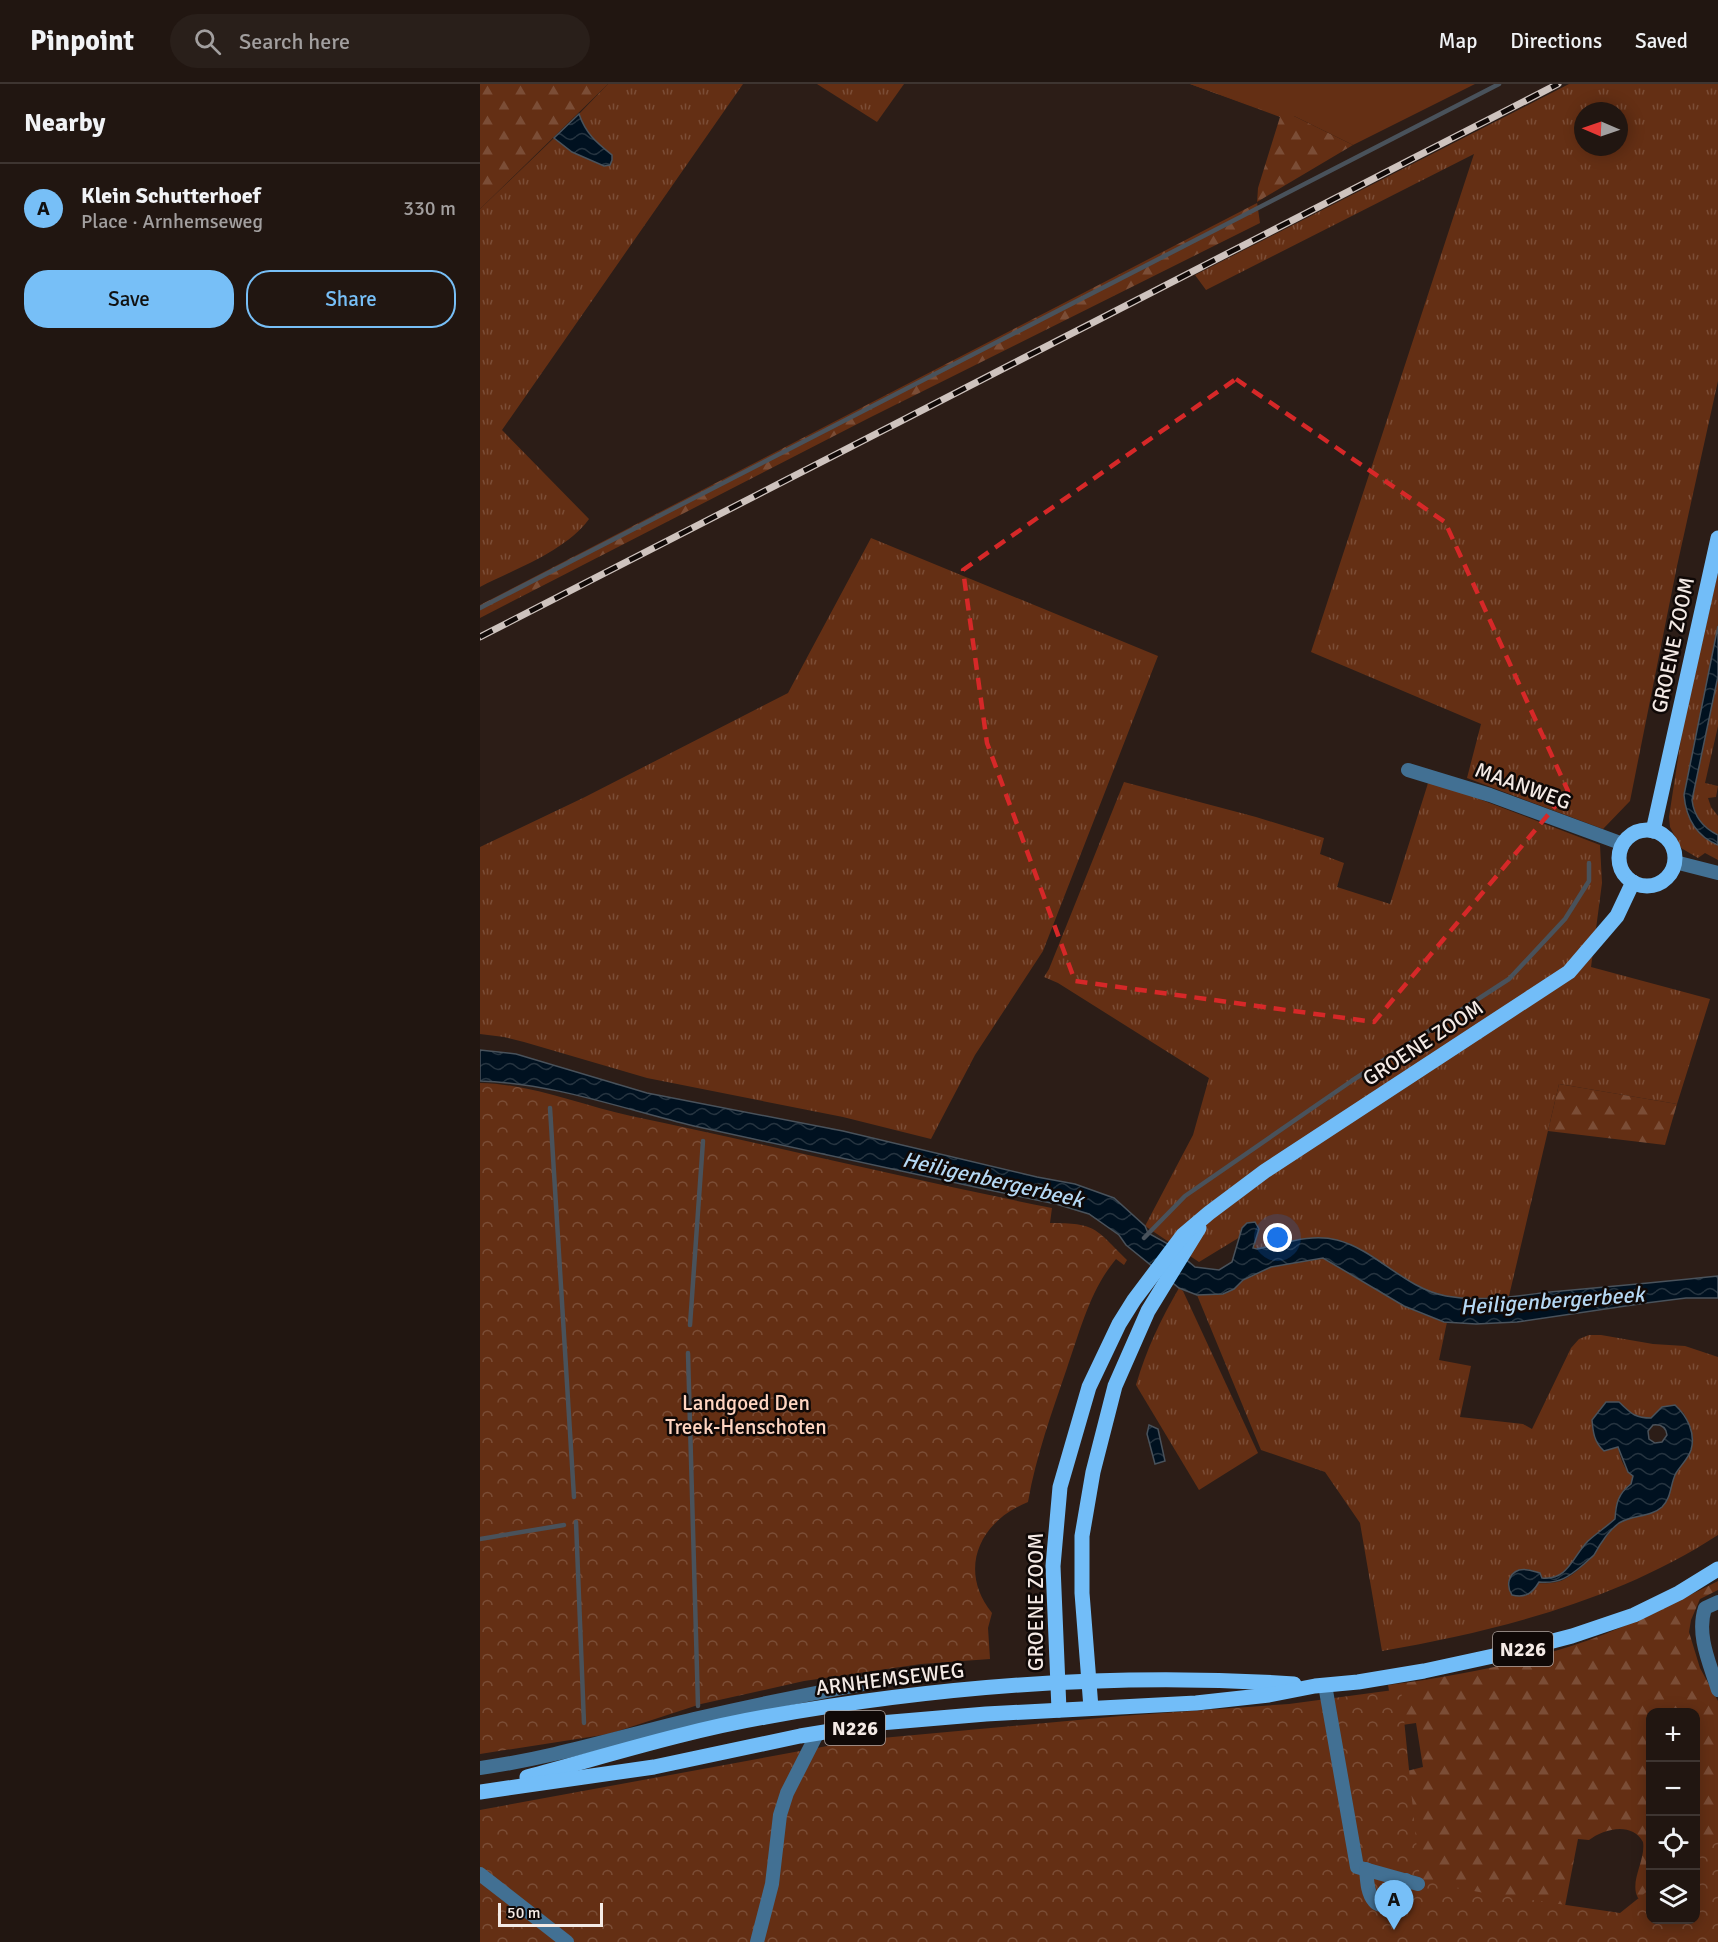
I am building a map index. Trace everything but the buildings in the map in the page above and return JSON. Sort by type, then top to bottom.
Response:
[{"type":"main road","name":"GROENE ZOOM","points":[[1653,831],[1718,538]]},
{"type":"main road","points":[[1653,831],[1669,841],[1675,853],[1675,862],[1670,874],[1660,883],[1646,886],[1634,882],[1624,873],[1620,865],[1620,852],[1623,844],[1632,834],[1653,831]]},
{"type":"main road","name":"GROENE ZOOM","points":[[1059,1710],[1056,1683],[1053,1566],[1060,1487],[1089,1387],[1119,1324],[1134,1300],[1209,1213],[1275,1165],[1569,972],[1617,916],[1634,882]]},
{"type":"main road","name":"GROENE ZOOM","points":[[1091,1708],[1082,1593],[1084,1525],[1093,1472],[1115,1386],[1148,1311],[1187,1238]]},
{"type":"main road","name":"ARNHEMSEWEG","points":[[480,1791],[654,1767],[880,1723],[986,1714],[1196,1703],[1269,1695],[1320,1685],[1358,1682],[1424,1671],[1572,1636],[1634,1615],[1679,1593],[1718,1569]]},
{"type":"main road","name":"ARNHEMSEWEG","points":[[480,1791],[673,1738],[764,1717],[940,1691],[1056,1683],[1238,1680],[1320,1685]]},
{"type":"street","name":"MAANWEG","points":[[1408,770],[1490,795],[1623,844]]},
{"type":"street","points":[[1675,862],[1718,873]]},
{"type":"street","points":[[1718,1602],[1705,1608],[1703,1642],[1718,1690]]},
{"type":"street","name":"ARNHEMSEWEG","points":[[480,1768],[584,1749],[693,1719],[830,1689],[918,1674]]},
{"type":"street","points":[[1320,1685],[1357,1867],[1366,1869],[1412,1882],[1392,1903],[1382,1906],[1374,1903],[1370,1894],[1366,1869]]},
{"type":"street","points":[[758,1942],[772,1884],[780,1815],[787,1793],[818,1734]]},
{"type":"street","points":[[480,1874],[567,1942]]},
{"type":"highlighted area","points":[[1236,379],[1445,522],[1568,791],[1374,1022],[1075,981],[987,743],[963,570]]},
{"type":"green space","points":[[480,84],[608,84],[480,209]]},
{"type":"green space","points":[[608,84],[743,84],[502,430],[589,519],[567,541],[554,550],[480,587],[480,209],[554,138],[572,152],[599,145],[584,128],[579,114]]},
{"type":"green space","points":[[817,84],[904,84],[877,122]]},
{"type":"green space","points":[[1190,84],[1309,84],[1294,116],[1353,145],[1257,202],[1258,188],[1280,117]]},
{"type":"green space","points":[[1190,84],[1475,84],[1353,145],[1294,116],[1280,116]]},
{"type":"green space","points":[[1569,84],[1718,84],[1718,381],[1677,566],[1630,801],[1603,829],[1467,778],[1481,724],[1311,652],[1474,154],[1206,290],[1195,275]]},
{"type":"green space","points":[[1257,202],[1260,223],[869,418],[480,618],[480,605]]},
{"type":"green space","points":[[871,538],[1158,656],[1043,951],[975,1055],[931,1139],[843,1117],[647,1078],[524,1042],[480,1034],[480,847],[585,797],[788,693]]},
{"type":"green space","points":[[1718,572],[1718,626],[1684,795],[1690,819],[1698,831],[1718,845],[1718,860],[1705,853],[1698,858],[1681,848],[1670,827],[1669,817],[1682,732]]},
{"type":"green space","points":[[1718,676],[1718,726],[1705,783],[1718,786],[1716,797],[1708,798],[1718,816],[1718,835],[1700,821],[1692,800]]},
{"type":"green space","points":[[1429,780],[1600,845],[1602,883],[1591,967],[1710,999],[1677,1104],[1559,1084],[1509,1296],[1463,1298],[1429,1292],[1359,1250],[1329,1239],[1308,1239],[1256,1249],[1253,1248],[1257,1233],[1242,1228],[1240,1237],[1199,1262],[1145,1226],[1193,1135],[1209,1078],[1058,983],[1044,977],[1124,782],[1256,817],[1324,838],[1320,854],[1344,863],[1337,887],[1390,904]]},
{"type":"green space","name":"Landgoed Den Treek-Henschoten","points":[[480,1083],[537,1091],[631,1116],[1052,1208],[1050,1223],[1086,1226],[1101,1234],[1127,1260],[1124,1265],[1116,1259],[1092,1297],[1045,1434],[1028,1502],[1011,1510],[997,1521],[986,1534],[979,1548],[975,1564],[976,1580],[992,1613],[988,1628],[990,1659],[921,1664],[804,1681],[701,1704],[609,1734],[480,1754]]},
{"type":"green space","points":[[1559,1084],[1677,1104],[1665,1145],[1548,1131]]},
{"type":"green space","points":[[1324,1258],[1404,1306],[1447,1322],[1439,1360],[1471,1366],[1460,1417],[1523,1424],[1532,1429],[1571,1348],[1579,1339],[1589,1335],[1685,1346],[1718,1357],[1718,1535],[1640,1578],[1556,1610],[1469,1634],[1382,1651],[1360,1523],[1325,1472],[1261,1450],[1197,1295],[1223,1294],[1234,1289],[1243,1280],[1271,1267]],"holes":[[[1618,1402],[1633,1414],[1645,1418],[1651,1418],[1662,1407],[1683,1412],[1689,1423],[1692,1435],[1691,1447],[1675,1475],[1664,1505],[1655,1511],[1621,1522],[1586,1562],[1563,1580],[1544,1583],[1508,1582],[1512,1575],[1528,1570],[1539,1573],[1541,1578],[1558,1576],[1569,1567],[1588,1541],[1615,1519],[1618,1499],[1631,1484],[1633,1476],[1626,1469],[1619,1452]]]},
{"type":"green space","points":[[1179,1288],[1183,1291],[1258,1453],[1199,1490],[1136,1385],[1154,1335]]},
{"type":"green space","points":[[1718,1581],[1718,1590],[1700,1599],[1691,1620],[1689,1632],[1700,1668],[1718,1701],[1718,1843],[1700,1858],[1700,1708],[1646,1708],[1646,1897],[1643,1899],[1638,1898],[1635,1885],[1643,1842],[1638,1835],[1625,1829],[1609,1830],[1589,1840],[1578,1839],[1565,1906],[1433,1886],[1375,1856],[1403,1772],[1423,1767],[1416,1723],[1395,1726],[1388,1685],[1490,1668],[1540,1655],[1589,1640]]},
{"type":"green space","points":[[1401,1689],[1420,1880],[1479,1892],[1620,1913],[1646,1892],[1646,1924],[1700,1924],[1700,1850],[1718,1834],[1718,1942],[480,1942],[480,1810],[860,1740],[1121,1716],[1289,1704]]},
{"type":"water","points":[[579,114],[592,137],[612,155],[610,165],[604,166],[572,152],[554,138]]},
{"type":"water","points":[[1718,626],[1718,676],[1692,800],[1700,821],[1718,835],[1718,845],[1698,831],[1690,819],[1684,795]]},
{"type":"water","name":"Heiligenbergerbeek","points":[[480,1050],[516,1054],[647,1093],[843,1131],[1075,1184],[1114,1198],[1145,1226],[1148,1233],[1168,1244],[1195,1267],[1219,1270],[1232,1262],[1242,1228],[1247,1223],[1255,1222],[1259,1229],[1253,1248],[1307,1238],[1337,1240],[1365,1252],[1417,1285],[1446,1296],[1498,1298],[1718,1276],[1718,1298],[1686,1298],[1517,1322],[1476,1324],[1444,1322],[1404,1306],[1323,1258],[1271,1267],[1243,1280],[1234,1289],[1223,1294],[1197,1295],[1179,1288],[1126,1245],[1119,1235],[1089,1214],[1056,1204],[694,1126],[534,1086],[480,1081]]},
{"type":"water","points":[[1606,1402],[1619,1402],[1633,1414],[1645,1418],[1651,1418],[1662,1407],[1675,1405],[1689,1425],[1692,1437],[1691,1450],[1676,1473],[1668,1499],[1662,1507],[1652,1513],[1619,1523],[1608,1533],[1594,1555],[1568,1576],[1558,1581],[1539,1582],[1534,1590],[1524,1595],[1512,1595],[1509,1581],[1512,1574],[1519,1570],[1540,1573],[1542,1578],[1551,1578],[1564,1572],[1588,1541],[1615,1519],[1618,1499],[1631,1484],[1633,1476],[1628,1472],[1618,1447],[1604,1451],[1601,1448],[1595,1437],[1592,1420]],"holes":[[[1653,1425],[1661,1426],[1666,1430],[1667,1435],[1662,1442],[1655,1443],[1649,1439],[1648,1431]]]},
{"type":"water","points":[[1149,1425],[1158,1429],[1165,1461],[1155,1464],[1147,1434]]},
{"type":"waterway","points":[[480,608],[1499,84]]},
{"type":"waterway","points":[[1144,1238],[1185,1196],[1353,1080],[1509,979],[1565,919],[1589,881],[1589,863]]},
{"type":"waterway","points":[[550,1108],[574,1497]]},
{"type":"waterway","points":[[690,1325],[703,1141]]},
{"type":"waterway","points":[[688,1353],[698,1706]]},
{"type":"waterway","points":[[576,1522],[584,1723]]},
{"type":"waterway","points":[[480,1539],[564,1525]]},
{"type":"railway","points":[[480,637],[1558,84]]},
{"type":"place","name":"Klein Schutterhoef","points":[[1394,1930]]}]
